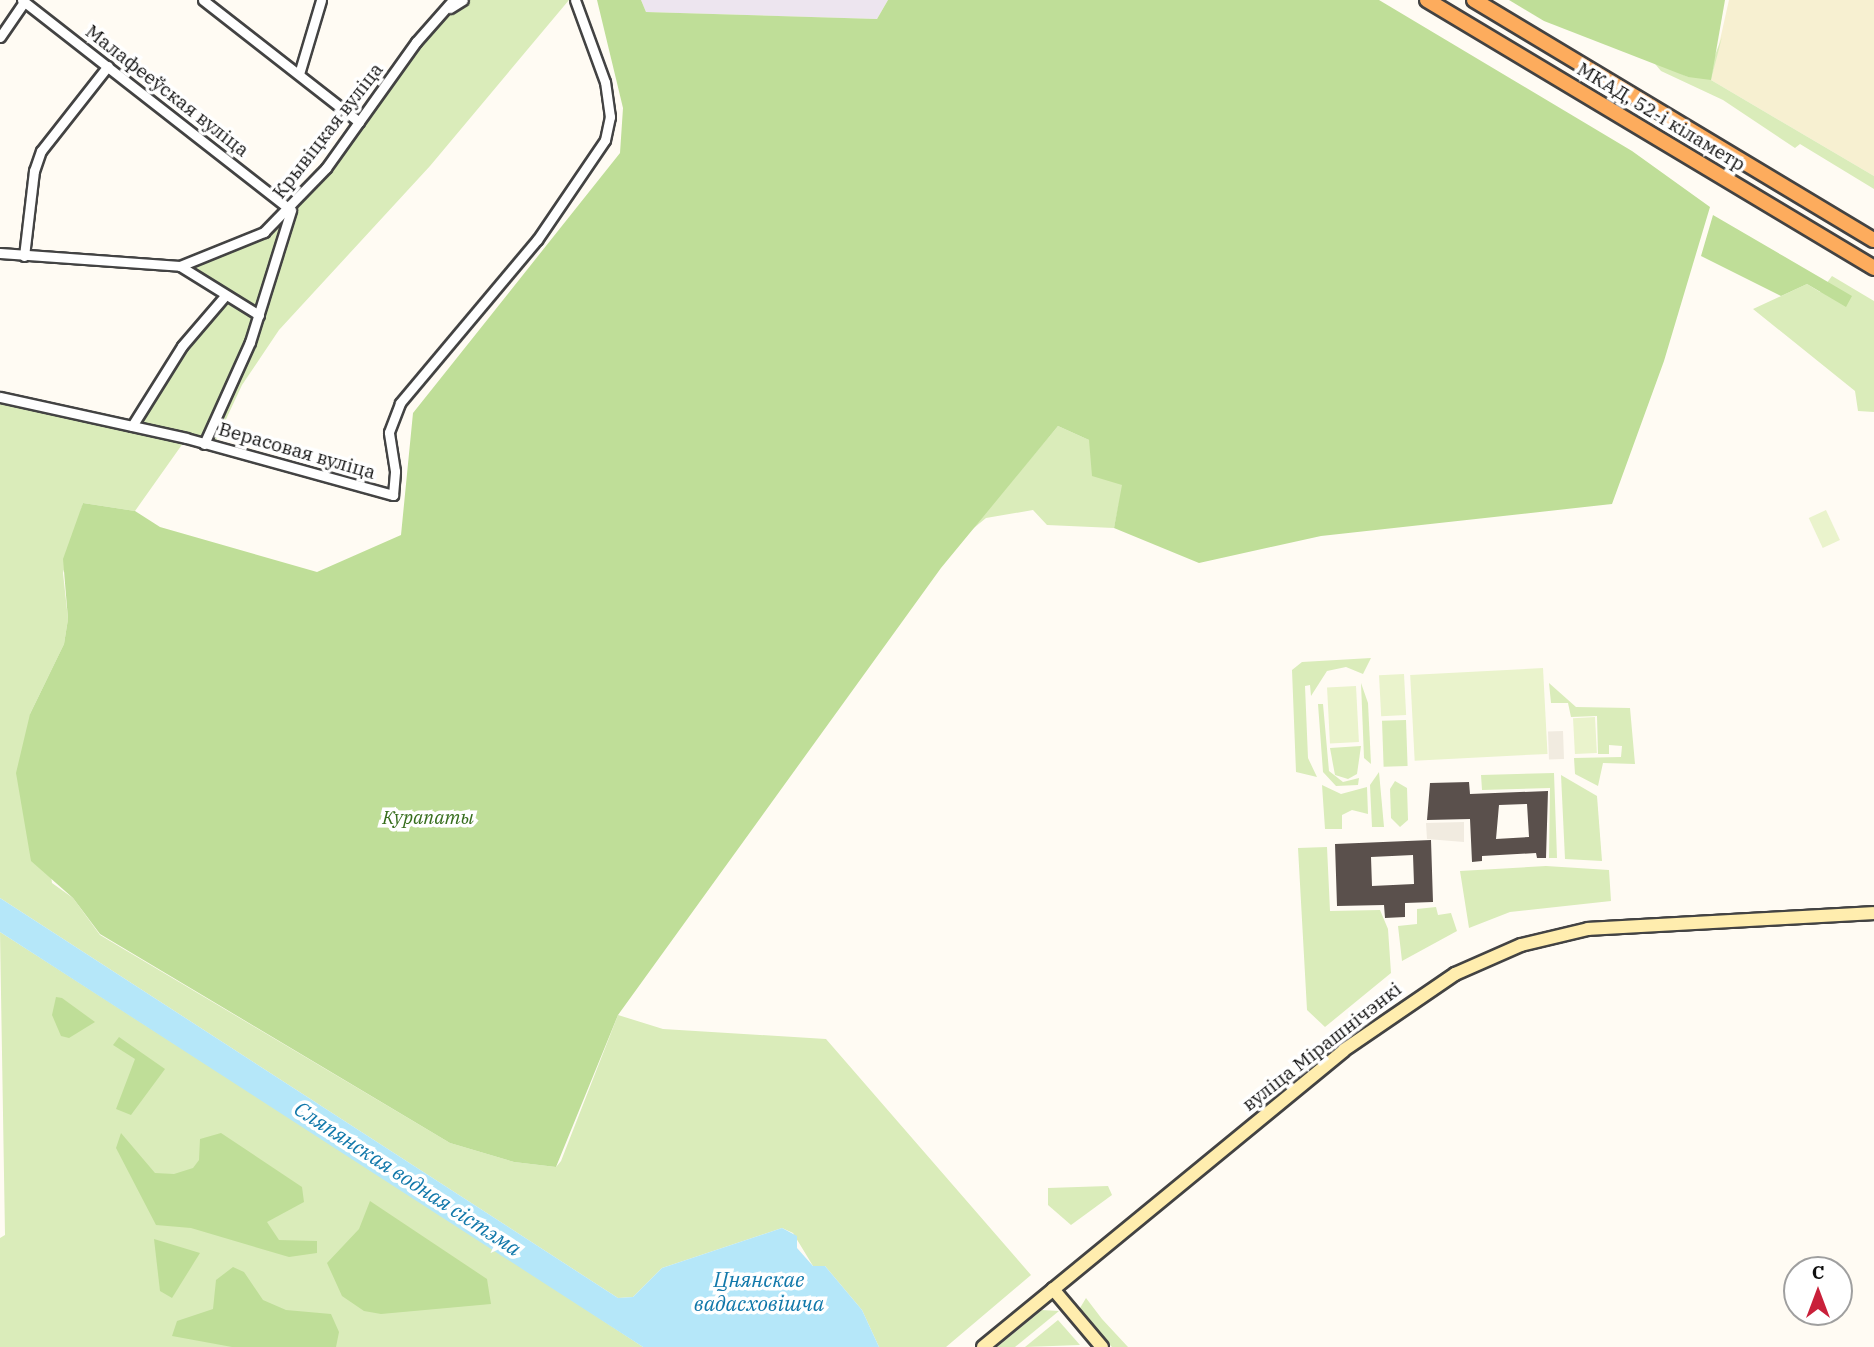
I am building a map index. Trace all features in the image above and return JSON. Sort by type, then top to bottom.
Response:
[{"type":"highway","name":"МКАД, 52-і кіламетр","points":[[1427,0],[1874,268]]},
{"type":"highway","name":"МКАД, 52-і кіламетр","points":[[1474,0],[1874,240]]},
{"type":"main road","name":"вуліца Мірашнічэнкі","points":[[983,1347],[1392,1012],[1490,957],[1554,936],[1619,925],[1874,913]]},
{"type":"main road","points":[[1053,1289],[1102,1347]]},
{"type":"street","points":[[203,0],[359,122]]},
{"type":"street","points":[[299,74],[321,0]]},
{"type":"street","name":"Крывіцкая вуліца","points":[[0,253],[180,266],[253,237],[291,210],[416,42],[452,4],[463,0]]},
{"type":"street","name":"Верасовая вуліца","points":[[291,210],[259,315],[204,444],[393,495],[396,471],[389,432],[400,403],[537,240],[605,140],[610,117],[605,82],[575,0]]},
{"type":"street","points":[[0,37],[23,1]]},
{"type":"street","name":"Малафееўская вуліца","points":[[23,1],[291,210]]},
{"type":"street","points":[[24,256],[34,170],[41,150],[108,66]]},
{"type":"street","points":[[180,266],[224,297],[259,315]]},
{"type":"street","points":[[132,426],[182,346],[224,297]]},
{"type":"street","points":[[0,397],[204,444]]},
{"type":"shaded area","points":[[641,0],[888,0],[877,19],[646,12]]},
{"type":"shaded area","points":[[1729,0],[1874,0],[1874,176],[1711,80]]},
{"type":"shaded area","points":[[1563,731],[1564,759],[1549,760],[1548,732]]},
{"type":"shaded area","points":[[1464,822],[1464,842],[1427,839],[1426,823]]},
{"type":"green space","points":[[463,0],[569,0],[430,166],[279,330],[242,385],[213,447],[186,439],[135,511],[83,503],[63,573],[68,619],[64,644],[30,714],[52,883],[73,898],[100,935],[450,1143],[514,1162],[556,1167],[561,1161],[618,1015],[663,1029],[826,1039],[1031,1275],[946,1347],[879,1347],[862,1310],[825,1266],[813,1266],[793,1233],[782,1228],[662,1268],[633,1297],[618,1298],[0,898],[0,397],[133,426],[182,346],[224,297],[180,266],[253,237],[291,210],[426,30]]},
{"type":"green space","name":"Курапаты","points":[[597,0],[641,0],[646,12],[877,19],[888,0],[1379,0],[1632,151],[1710,207],[1664,361],[1612,504],[1321,536],[1199,563],[1114,528],[1122,485],[1092,476],[1089,440],[1058,426],[941,568],[618,1015],[556,1167],[514,1162],[450,1143],[100,934],[73,898],[31,861],[16,773],[30,714],[64,644],[68,619],[63,559],[83,503],[135,511],[160,527],[317,572],[401,535],[413,413],[620,153],[623,108]]},
{"type":"green space","points":[[1509,0],[1725,0],[1711,80],[1688,77],[1544,21]]},
{"type":"green space","points":[[1722,37],[1711,80],[1874,176],[1874,189],[1800,144],[1795,148],[1723,100],[1661,71],[1651,59],[1688,77],[1710,68]]},
{"type":"green space","points":[[1713,215],[1852,296],[1846,307],[1807,284],[1781,296],[1701,256]]},
{"type":"green space","points":[[1832,276],[1874,301],[1874,412],[1858,411],[1855,391],[1753,309],[1807,284],[1820,292]]},
{"type":"green space","points":[[1058,426],[1089,440],[1123,485],[1114,528],[1047,525],[1033,510],[986,518],[969,532]]},
{"type":"green space","points":[[1826,510],[1840,540],[1823,548],[1809,518]]},
{"type":"green space","points":[[1371,658],[1363,674],[1346,667],[1327,671],[1311,696],[1310,685],[1305,686],[1308,758],[1317,777],[1296,772],[1292,670],[1302,662]]},
{"type":"green space","points":[[1543,668],[1548,754],[1415,761],[1410,675]]},
{"type":"green space","points":[[1404,674],[1406,715],[1381,716],[1379,675]]},
{"type":"green space","points":[[1361,683],[1368,703],[1371,764],[1364,758]]},
{"type":"green space","points":[[1549,683],[1576,707],[1630,708],[1635,764],[1603,763],[1598,786],[1575,774],[1574,758],[1621,757],[1622,746],[1609,745],[1609,754],[1598,754],[1597,716],[1571,717],[1568,703],[1551,703]]},
{"type":"green space","points":[[1356,686],[1359,742],[1330,743],[1327,688]]},
{"type":"green space","points":[[1318,704],[1323,704],[1329,771],[1343,782],[1359,778],[1358,785],[1336,786],[1323,772]]},
{"type":"green space","points":[[1595,717],[1597,753],[1575,754],[1573,718]]},
{"type":"green space","points":[[1406,720],[1408,766],[1384,767],[1382,721]]},
{"type":"green space","points":[[1361,746],[1357,774],[1348,779],[1335,775],[1330,748]]},
{"type":"green space","points":[[1379,772],[1384,827],[1372,827],[1370,785]]},
{"type":"green space","points":[[1554,773],[1557,858],[1549,858],[1550,788],[1482,790],[1481,775]]},
{"type":"green space","points":[[1561,775],[1597,796],[1602,861],[1565,859]]},
{"type":"green space","points":[[1395,781],[1407,788],[1408,820],[1400,827],[1391,818],[1390,789]]},
{"type":"green space","points":[[1322,785],[1341,794],[1367,787],[1368,814],[1352,810],[1342,815],[1342,829],[1325,829]]},
{"type":"green space","points":[[1327,847],[1330,911],[1380,910],[1388,929],[1391,973],[1325,1027],[1307,1010],[1298,848]]},
{"type":"green space","points":[[1546,866],[1609,870],[1611,901],[1510,912],[1469,928],[1460,871]]},
{"type":"green space","points":[[1436,907],[1438,915],[1451,913],[1457,931],[1402,961],[1398,926],[1417,924],[1417,909]]},
{"type":"green space","points":[[0,932],[643,1347],[0,1347],[0,1238],[5,1235]]},
{"type":"green space","points":[[56,997],[62,998],[95,1022],[69,1038],[61,1036],[52,1015]]},
{"type":"green space","points":[[119,1037],[165,1069],[131,1115],[116,1109],[135,1059],[113,1045]]},
{"type":"green space","points":[[121,1133],[155,1173],[174,1174],[193,1168],[199,1160],[200,1139],[221,1133],[302,1187],[304,1202],[267,1222],[279,1240],[317,1241],[317,1253],[289,1257],[191,1228],[156,1225],[116,1148]]},
{"type":"green space","points":[[1108,1186],[1112,1195],[1071,1225],[1048,1205],[1048,1188]]},
{"type":"green space","points":[[370,1201],[487,1279],[491,1304],[381,1314],[364,1311],[342,1296],[327,1263],[359,1229]]},
{"type":"green space","points":[[154,1239],[200,1253],[172,1298],[160,1291]]},
{"type":"green space","points":[[233,1267],[244,1272],[263,1300],[286,1310],[331,1314],[339,1332],[336,1347],[232,1347],[172,1336],[177,1321],[213,1309],[216,1280]]},
{"type":"green space","points":[[1086,1298],[1128,1347],[1112,1347],[1101,1336],[1080,1308]]},
{"type":"green space","points":[[1042,1310],[1059,1311],[1015,1347],[997,1347]]},
{"type":"green space","points":[[1058,1320],[1080,1345],[1025,1347]]},
{"type":"water","name":"Цнянскае вадасховішча","points":[[0,898],[618,1298],[633,1297],[662,1268],[782,1228],[797,1236],[797,1248],[813,1266],[825,1266],[862,1310],[879,1347],[643,1347],[0,932]]},
{"type":"building","points":[[1469,782],[1470,794],[1548,791],[1546,858],[1537,858],[1536,853],[1482,856],[1482,861],[1472,862],[1470,819],[1427,820],[1430,783]],"holes":[[[1527,804],[1529,837],[1496,839],[1499,805]]]},
{"type":"building","points":[[1431,840],[1433,902],[1405,903],[1405,917],[1385,918],[1384,905],[1337,906],[1335,844]],"holes":[[[1413,855],[1414,884],[1372,886],[1371,857]]]},
{"type":"water label","name":"Сляпянская водная сістэма","points":[[408,1178]]}]
